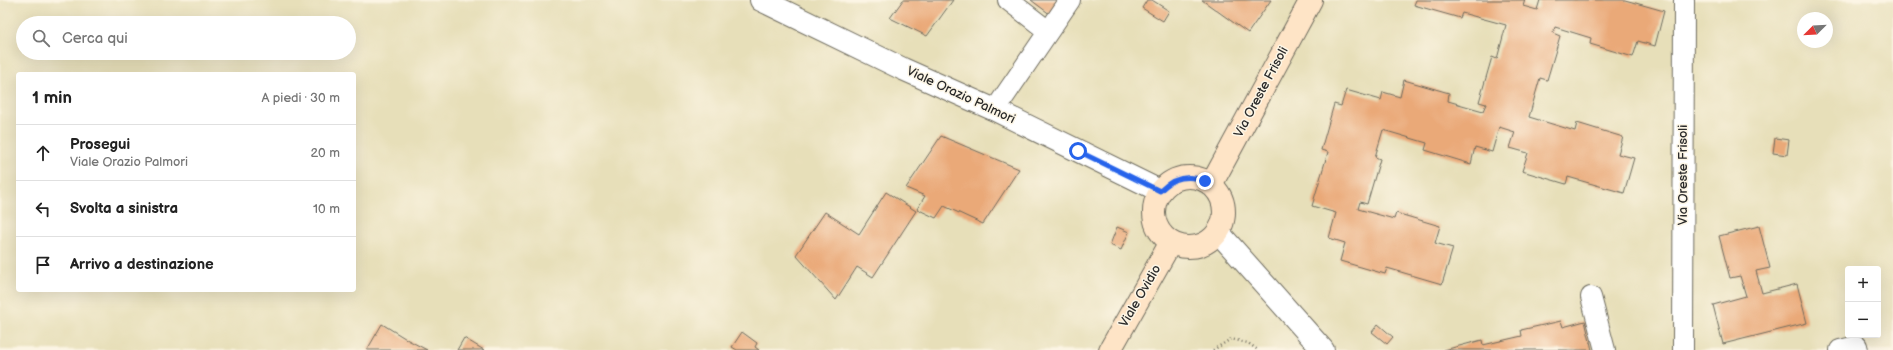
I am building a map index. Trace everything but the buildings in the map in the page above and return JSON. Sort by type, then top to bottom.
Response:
[{"type":"main road","name":"Via Oreste Frisoli","points":[[1211,185],[1311,0]]},
{"type":"main road","points":[[1185,177],[1199,178],[1211,185],[1220,196],[1223,209],[1222,224],[1218,232],[1208,241],[1198,246],[1184,247],[1171,242],[1161,234],[1153,215],[1155,201],[1160,191],[1172,181],[1185,177]]},
{"type":"main road","name":"Viale Ovidio","points":[[1110,350],[1171,242]]},
{"type":"street","name":"Viale Orazio Palmori","points":[[761,0],[995,110],[1160,191]]},
{"type":"street","points":[[1008,0],[1048,30]]},
{"type":"street","points":[[995,110],[1048,30],[1070,0]]},
{"type":"street","name":"Via Oreste Frisoli","points":[[1683,350],[1684,0]]},
{"type":"street","points":[[1218,232],[1323,350]]},
{"type":"street","points":[[1591,297],[1605,350]]},
{"type":"street","points":[[1840,350],[1857,346],[1858,350]]},
{"type":"path","points":[[1213,350],[1231,339],[1248,343],[1258,350]]},
{"type":"route","points":[[1078,151],[1160,191],[1167,184],[1179,178],[1192,177],[1205,181]]}]
